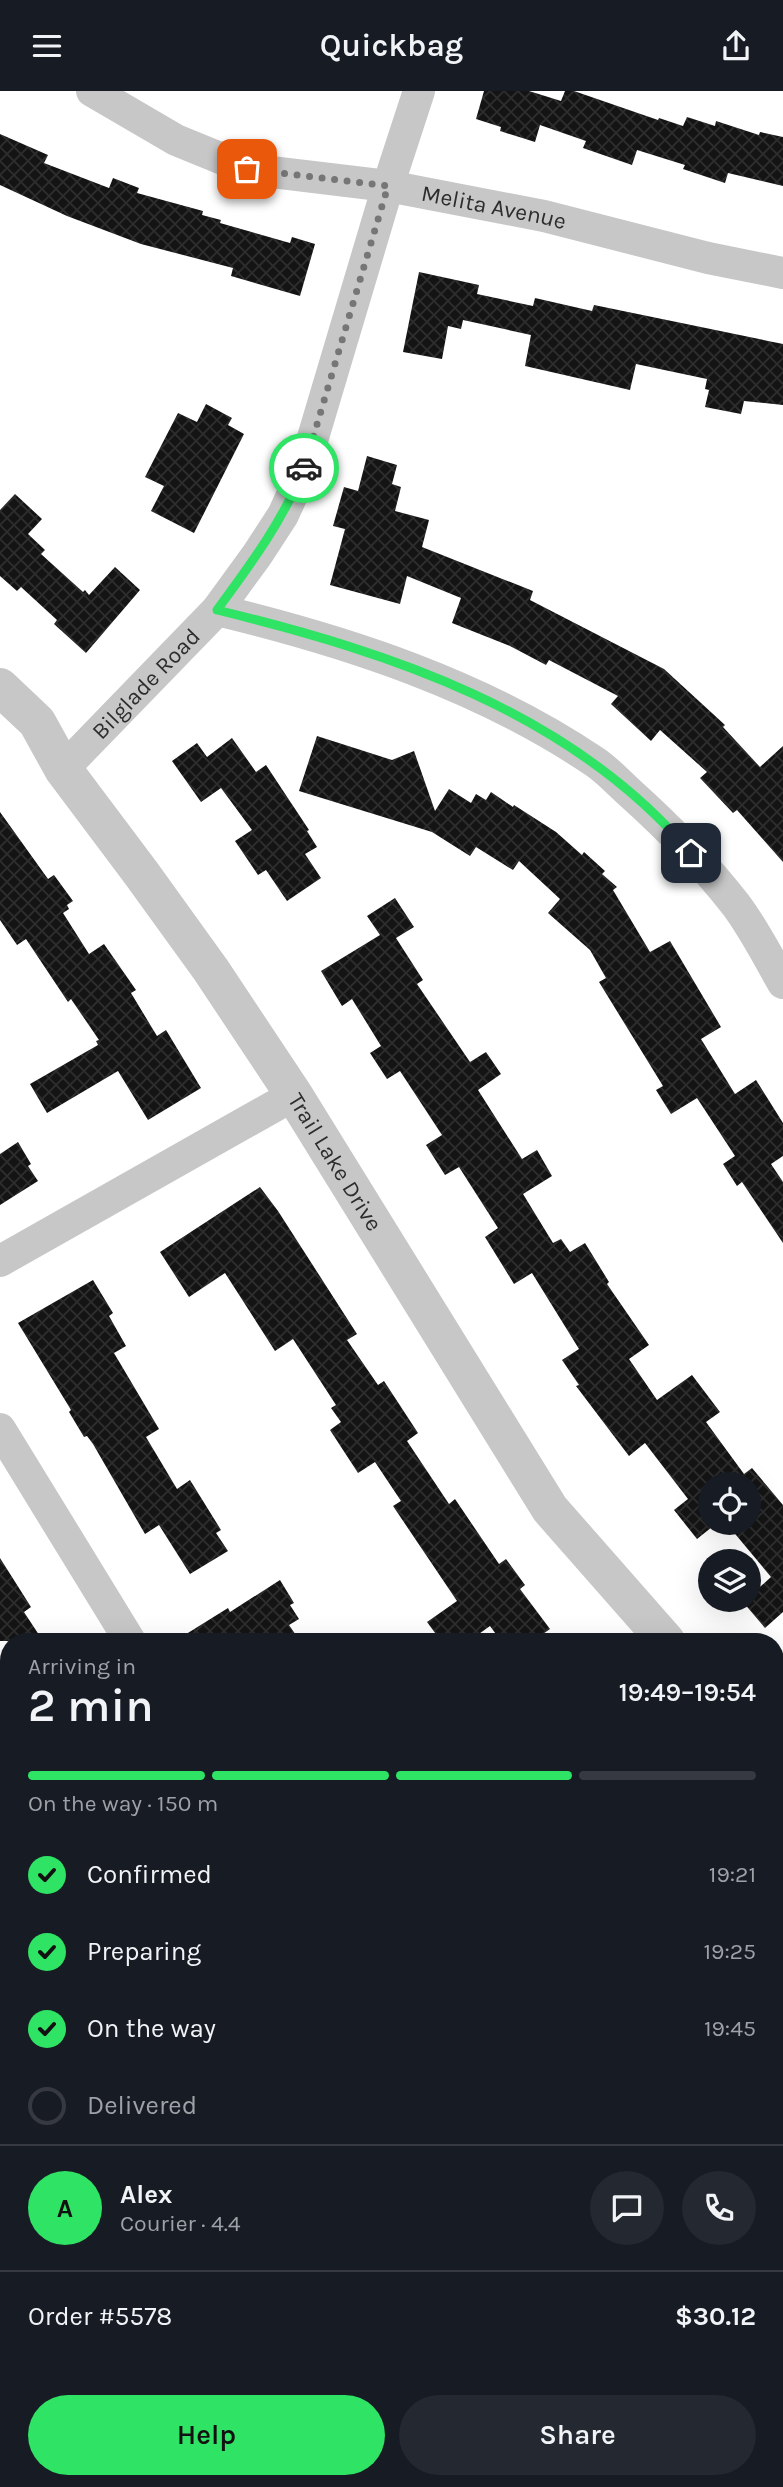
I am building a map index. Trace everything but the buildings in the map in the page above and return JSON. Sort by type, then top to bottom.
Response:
[{"type":"street","name":"Melita Avenue","points":[[92,91],[176,140],[247,169],[388,186],[544,216],[708,258],[783,273]]},
{"type":"street","name":"Bilglade Road","points":[[63,769],[217,610],[283,515],[303,471],[418,91]]},
{"type":"street","points":[[217,610],[276,624],[353,648],[462,688],[532,723],[597,763],[676,834],[737,907],[783,983]]},
{"type":"street","name":"Trail Lake Drive","points":[[0,687],[37,722],[63,769],[211,970],[294,1095],[550,1509],[659,1633]]},
{"type":"street","points":[[0,1261],[294,1095]]},
{"type":"street","points":[[0,1429],[125,1633]]},
{"type":"way so far","points":[[247,169],[388,186],[304,468]]},
{"type":"route","points":[[304,468],[283,515],[217,610],[276,624],[353,648],[462,688],[532,723],[597,763],[676,834],[691,853]]}]
